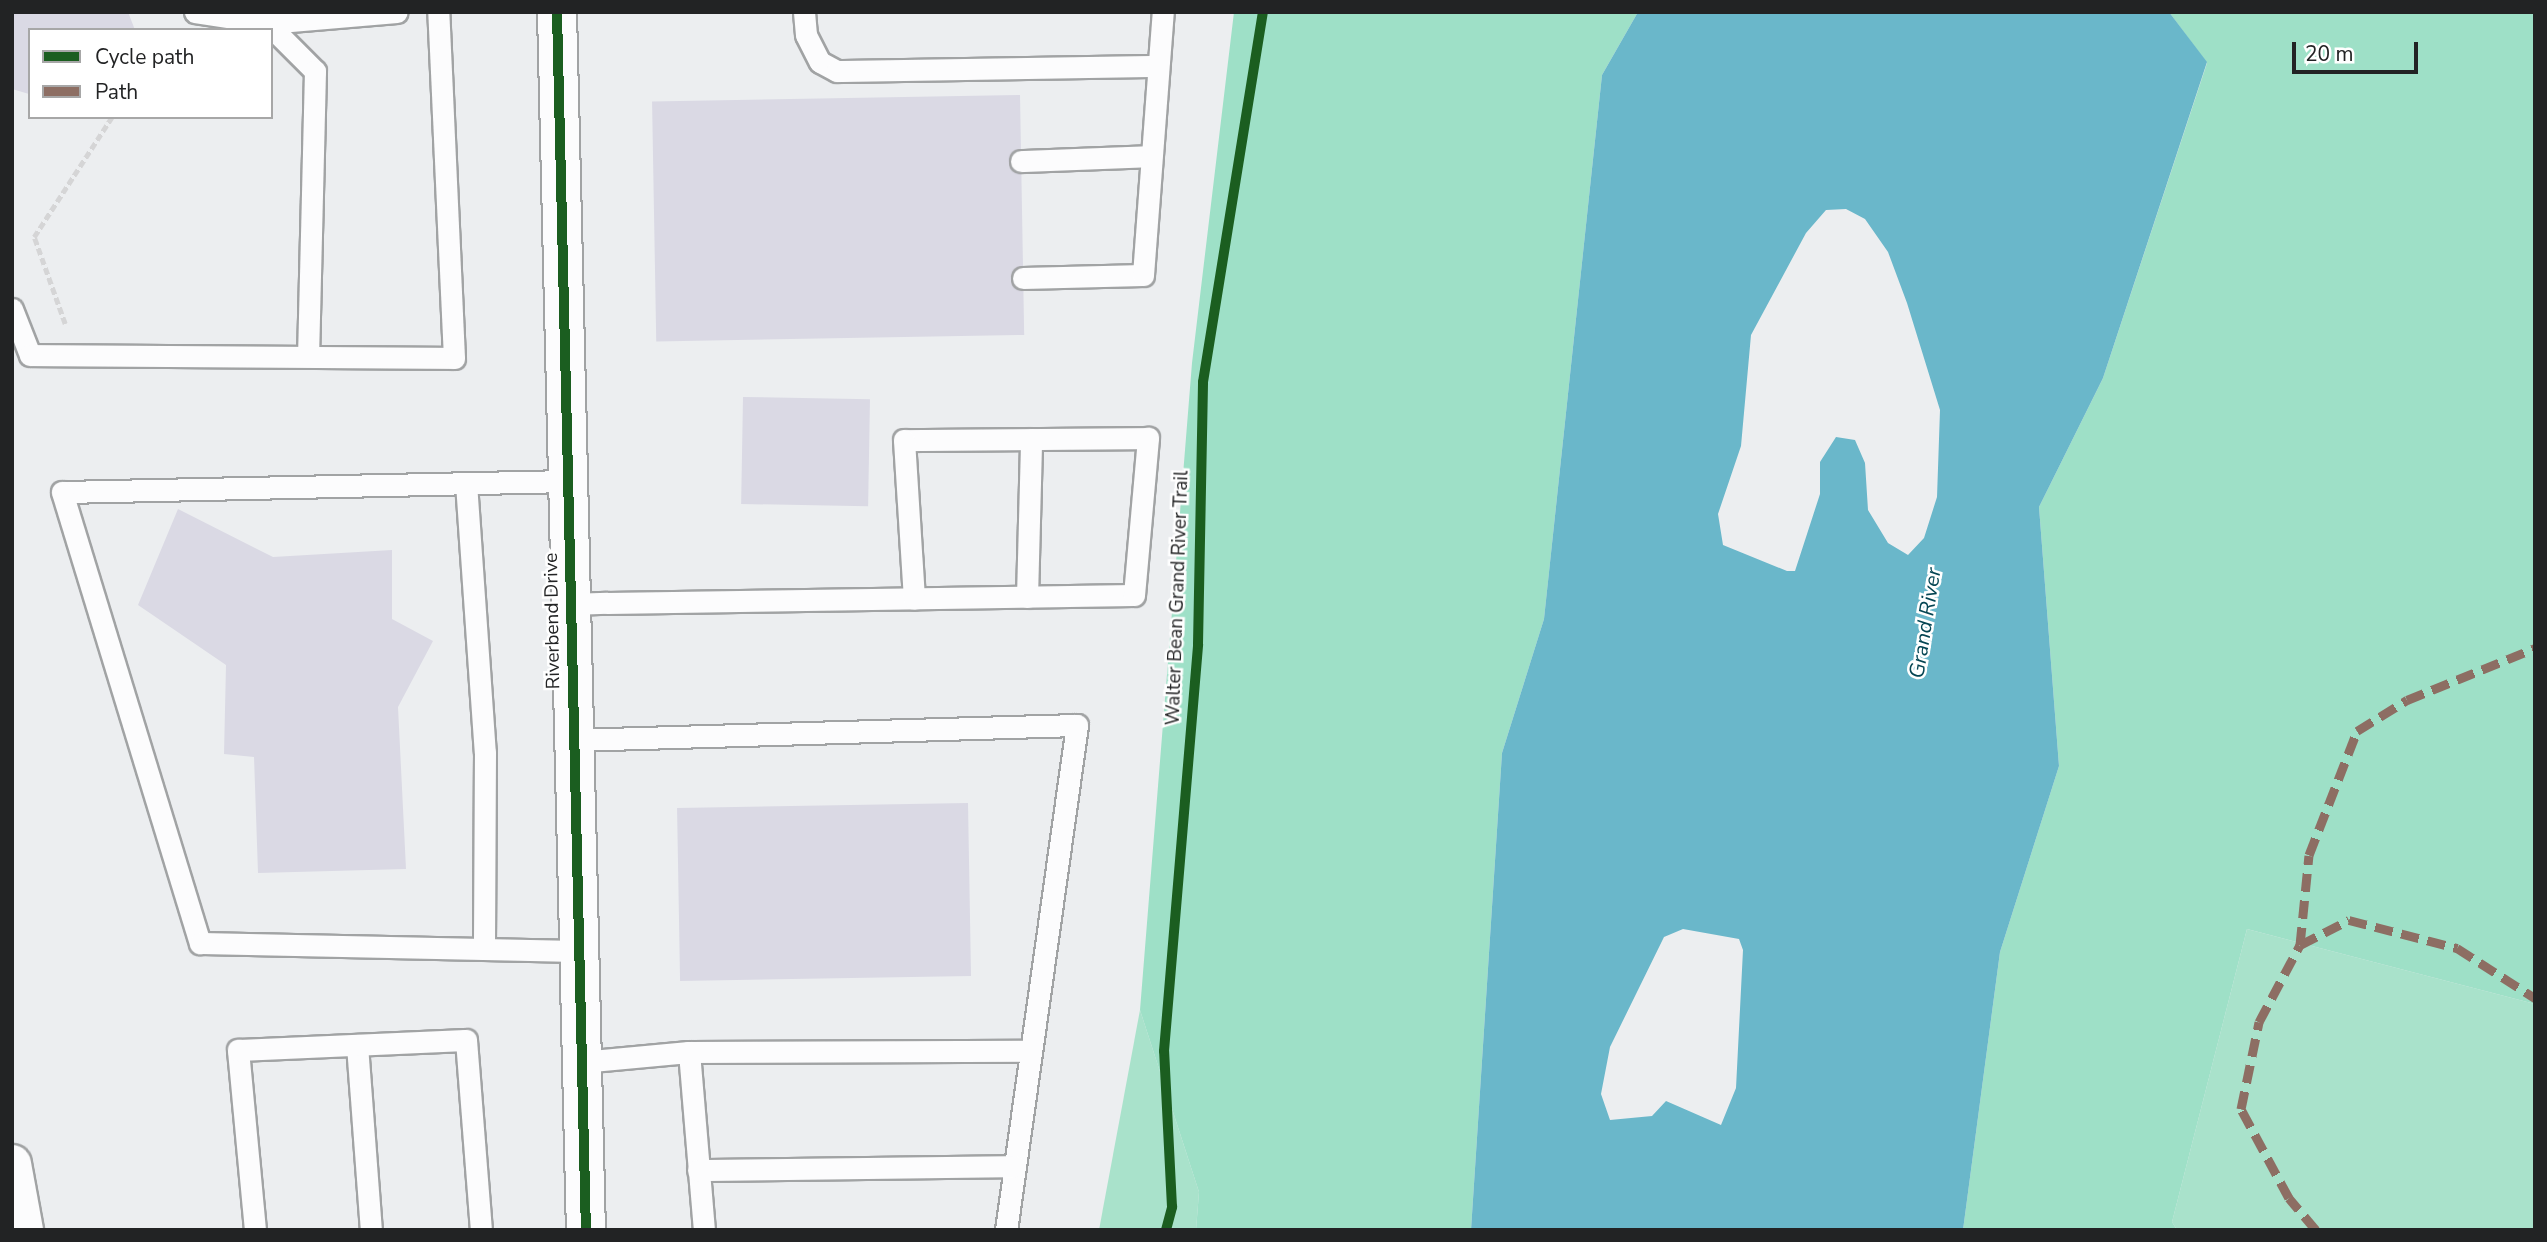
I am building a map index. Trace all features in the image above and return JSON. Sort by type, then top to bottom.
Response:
[{"type":"main road","name":"Riverbend Drive","points":[[557,12],[586,1230]]},
{"type":"main road","points":[[12,1164],[24,1230]]},
{"type":"lane","points":[[195,12],[267,23],[397,12]]},
{"type":"lane","points":[[12,309],[30,355],[454,358],[438,12]]},
{"type":"lane","points":[[804,12],[806,35],[820,62],[837,71],[1155,66]]},
{"type":"lane","points":[[1023,278],[1143,275],[1155,66],[1163,12]]},
{"type":"lane","points":[[267,23],[272,28]]},
{"type":"lane","points":[[273,29],[314,71],[308,355]]},
{"type":"lane","points":[[1021,161],[1150,156]]},
{"type":"lane","points":[[570,604],[914,599],[1134,595],[1148,438],[904,440],[914,599]]},
{"type":"lane","points":[[1027,597],[1031,439]]},
{"type":"lane","points":[[568,481],[62,492],[200,943],[578,951]]},
{"type":"lane","points":[[466,483],[485,752],[484,949]]},
{"type":"lane","points":[[574,740],[1077,725],[1006,1230]]},
{"type":"lane","points":[[255,1230],[239,1050],[466,1040],[481,1230]]},
{"type":"lane","points":[[357,1045],[371,1230]]},
{"type":"lane","points":[[581,1062],[690,1052],[1031,1051]]},
{"type":"lane","points":[[690,1052],[704,1230]]},
{"type":"lane","points":[[698,1170],[1015,1166]]},
{"type":"path","points":[[75,355],[34,237],[111,119]]},
{"type":"green space","points":[[1234,12],[1638,12],[1602,75],[1544,619],[1502,753],[1471,1230],[1196,1230],[1199,1192],[1140,1010],[1192,363]]},
{"type":"green space","points":[[2169,12],[2535,12],[2535,1004],[2247,929],[2172,1222],[2177,1230],[1963,1230],[2000,952],[2059,766],[2039,507],[2103,378],[2207,63]]},
{"type":"green space","points":[[2247,929],[2535,1004],[2535,1230],[2177,1230],[2172,1222]]},
{"type":"green space","points":[[1140,1010],[1199,1192],[1196,1230],[1099,1230]]},
{"type":"water","name":"Grand River","points":[[1638,12],[2169,12],[2207,62],[2103,378],[2039,507],[2059,766],[2000,952],[1963,1230],[1471,1230],[1502,753],[1544,619],[1602,75]],"holes":[[[1846,209],[1865,219],[1888,252],[1907,303],[1940,410],[1937,497],[1924,538],[1908,555],[1888,543],[1868,510],[1865,463],[1855,440],[1836,437],[1820,462],[1820,494],[1795,571],[1787,571],[1723,545],[1718,514],[1741,446],[1751,335],[1806,233],[1826,210]],[[1683,929],[1739,939],[1743,950],[1736,1088],[1721,1125],[1666,1101],[1652,1116],[1610,1120],[1601,1094],[1610,1047],[1664,937]]]},
{"type":"building","points":[[12,12],[128,12],[134,28],[28,28],[28,94],[12,89]]},
{"type":"building","points":[[1020,95],[1024,335],[656,341],[652,101]]},
{"type":"building","points":[[743,397],[870,399],[868,506],[741,504]]},
{"type":"building","points":[[178,509],[273,557],[392,550],[392,619],[433,641],[398,707],[406,869],[258,873],[254,757],[224,754],[226,665],[138,605]]},
{"type":"building","points":[[968,803],[971,976],[680,981],[677,808]]},
{"type":"marked path","points":[[2300,945],[2309,855],[2357,731],[2407,700],[2535,648]]},
{"type":"marked path","points":[[2316,1230],[2289,1198],[2241,1109],[2259,1022],[2300,945],[2349,920],[2457,948],[2535,998]]},
{"type":"cycle path","points":[[557,12],[586,1230]]},
{"type":"cycle path","name":"Walter Bean Grand River Trail","points":[[1166,1230],[1172,1207],[1164,1051],[1198,644],[1203,382],[1263,12]]}]
